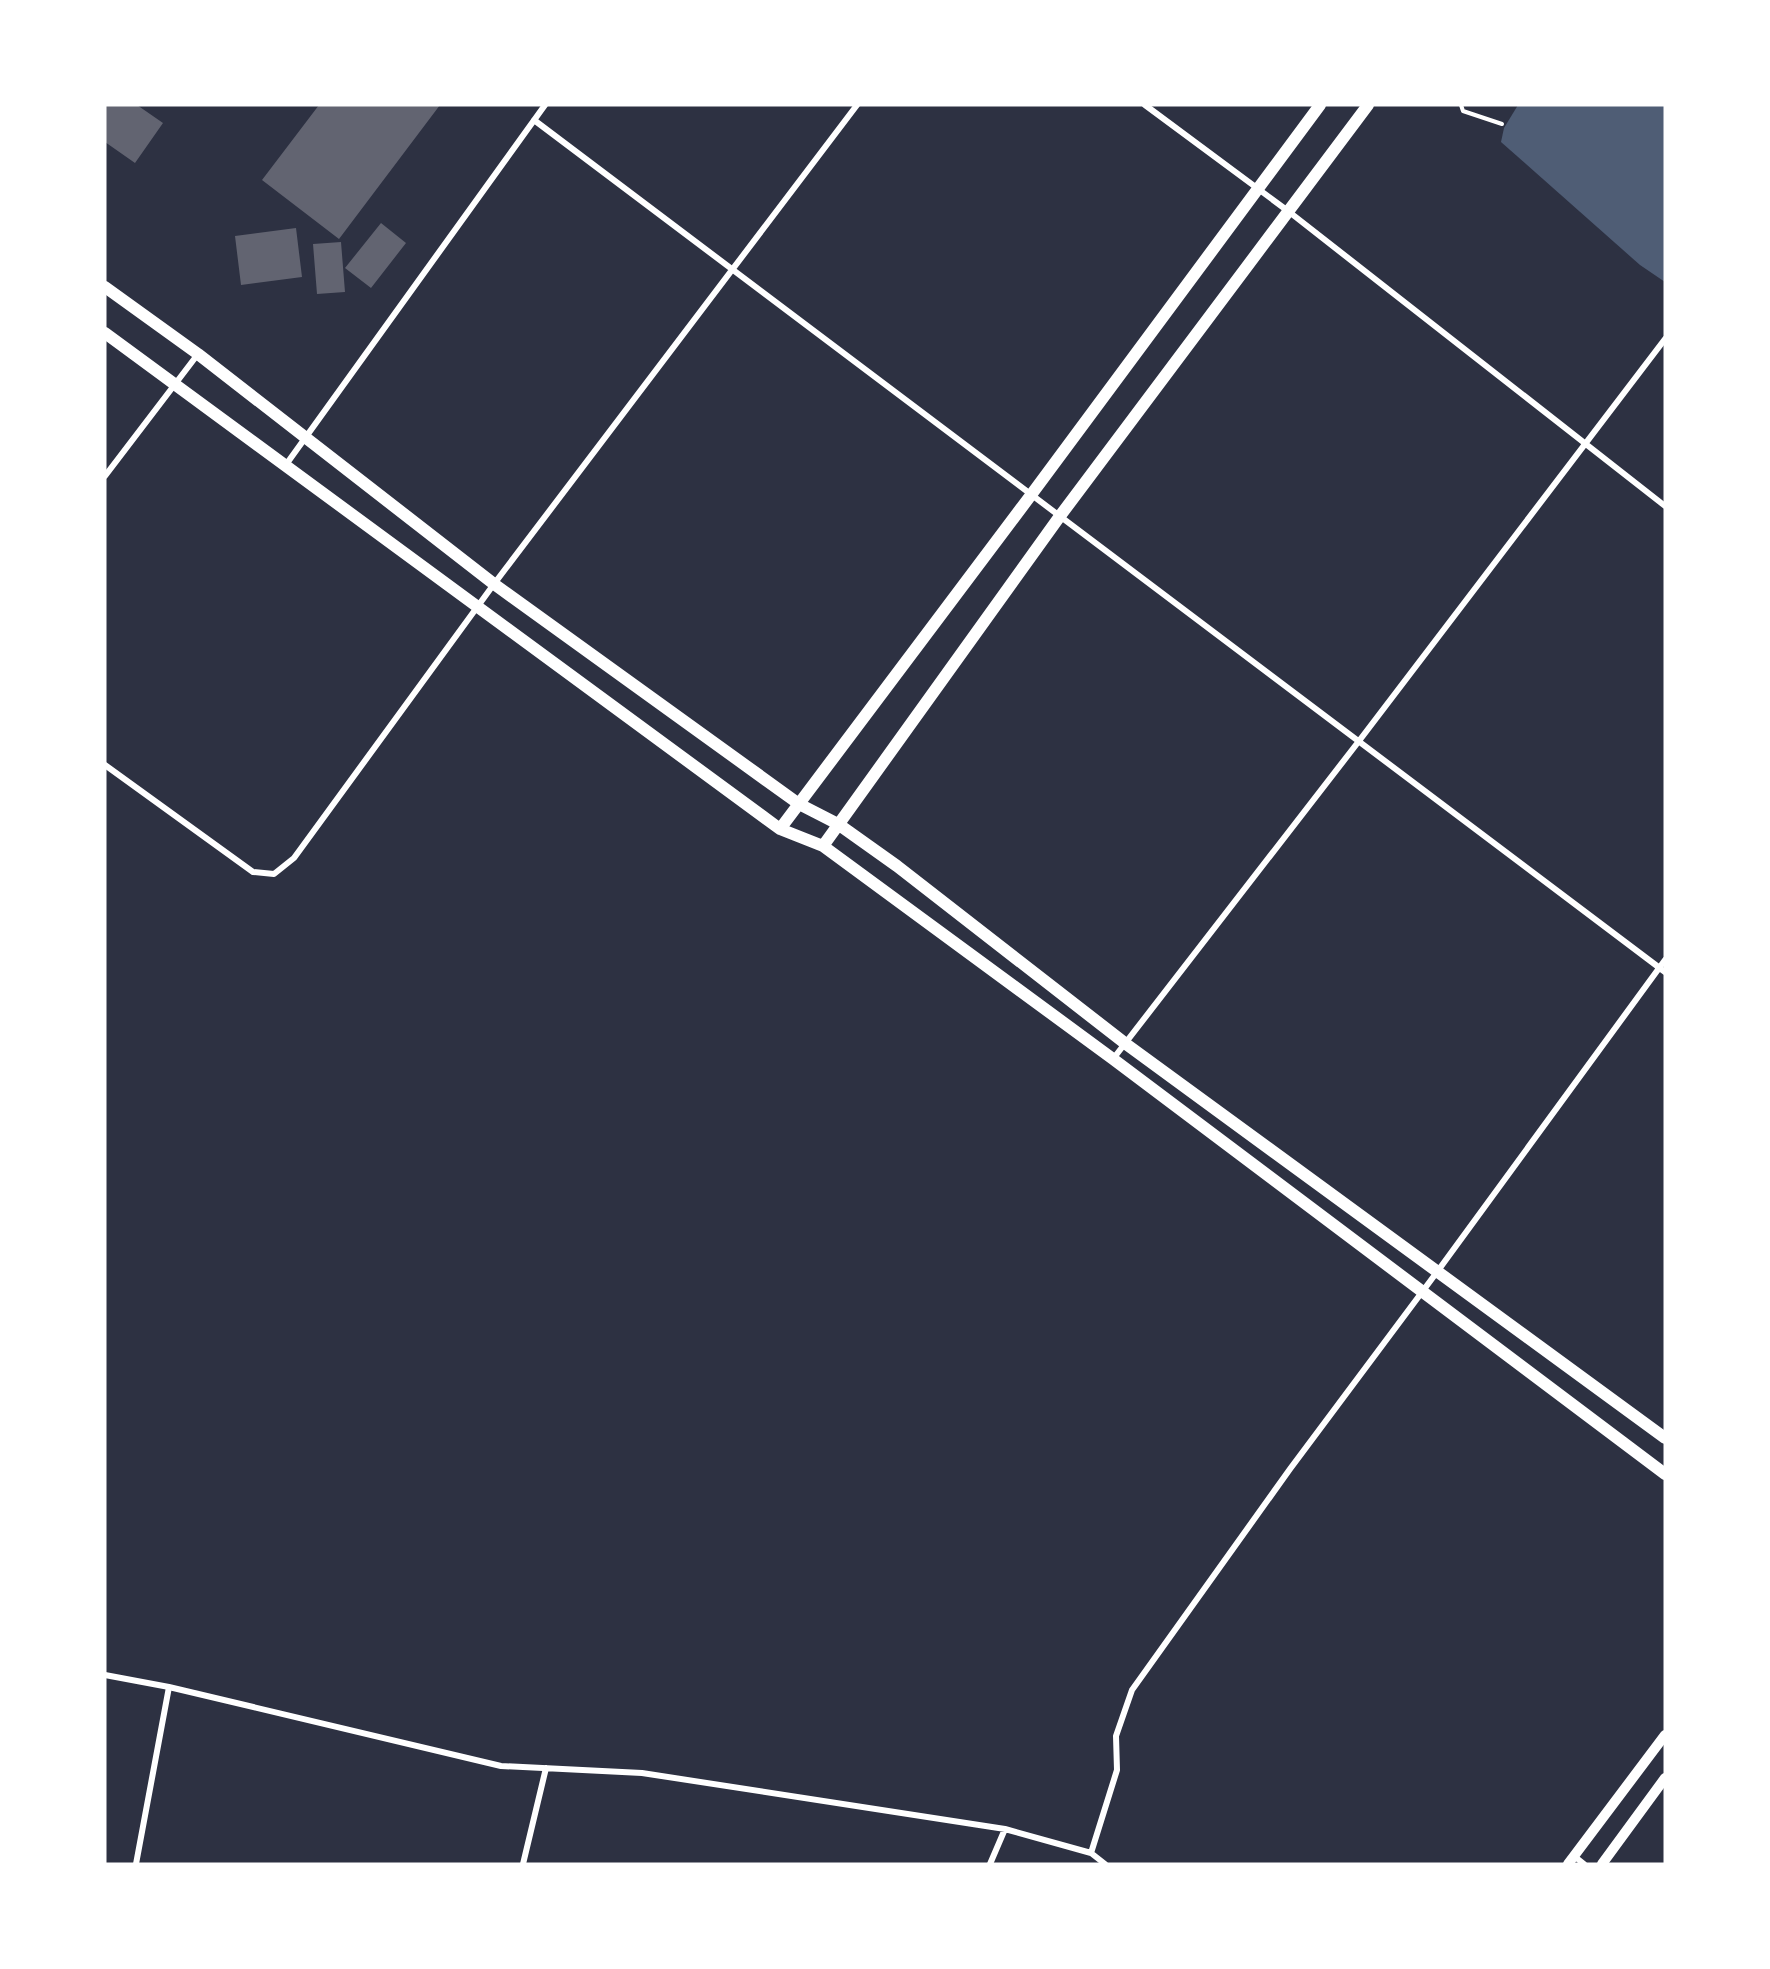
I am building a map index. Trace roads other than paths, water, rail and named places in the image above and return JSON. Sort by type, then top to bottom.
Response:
[{"type":"main road","points":[[780,829],[1320,105]]},
{"type":"main road","points":[[823,846],[1060,516],[1368,105]]},
{"type":"main road","points":[[105,287],[306,436],[494,584],[799,804],[837,824],[897,866],[1126,1044],[1665,1438]]},
{"type":"main road","points":[[105,333],[780,829],[823,846],[1113,1059],[1665,1474]]},
{"type":"street","points":[[284,466],[545,105]]},
{"type":"street","points":[[105,765],[253,872],[274,874],[294,858],[494,584],[857,105]]},
{"type":"street","points":[[1145,105],[1257,188],[1665,506]]},
{"type":"street","points":[[534,120],[1662,970]]},
{"type":"street","points":[[1113,1059],[1665,339]]},
{"type":"street","points":[[105,476],[198,354]]},
{"type":"street","points":[[1091,1853],[1117,1770],[1116,1736],[1132,1690],[1290,1470],[1662,970],[1665,960]]},
{"type":"street","points":[[105,1675],[169,1687],[501,1766],[642,1773],[1005,1829],[1091,1853],[1105,1864]]},
{"type":"street","points":[[136,1864],[169,1687]]},
{"type":"street","points":[[1584,1864],[1571,1860],[1665,1735]]},
{"type":"street","points":[[523,1864],[546,1768]]},
{"type":"street","points":[[1602,1864],[1665,1778]]},
{"type":"street","points":[[990,1864],[1005,1829]]},
{"type":"water","points":[[1518,105],[1665,105],[1665,282],[1640,265],[1501,142],[1504,128]]}]
